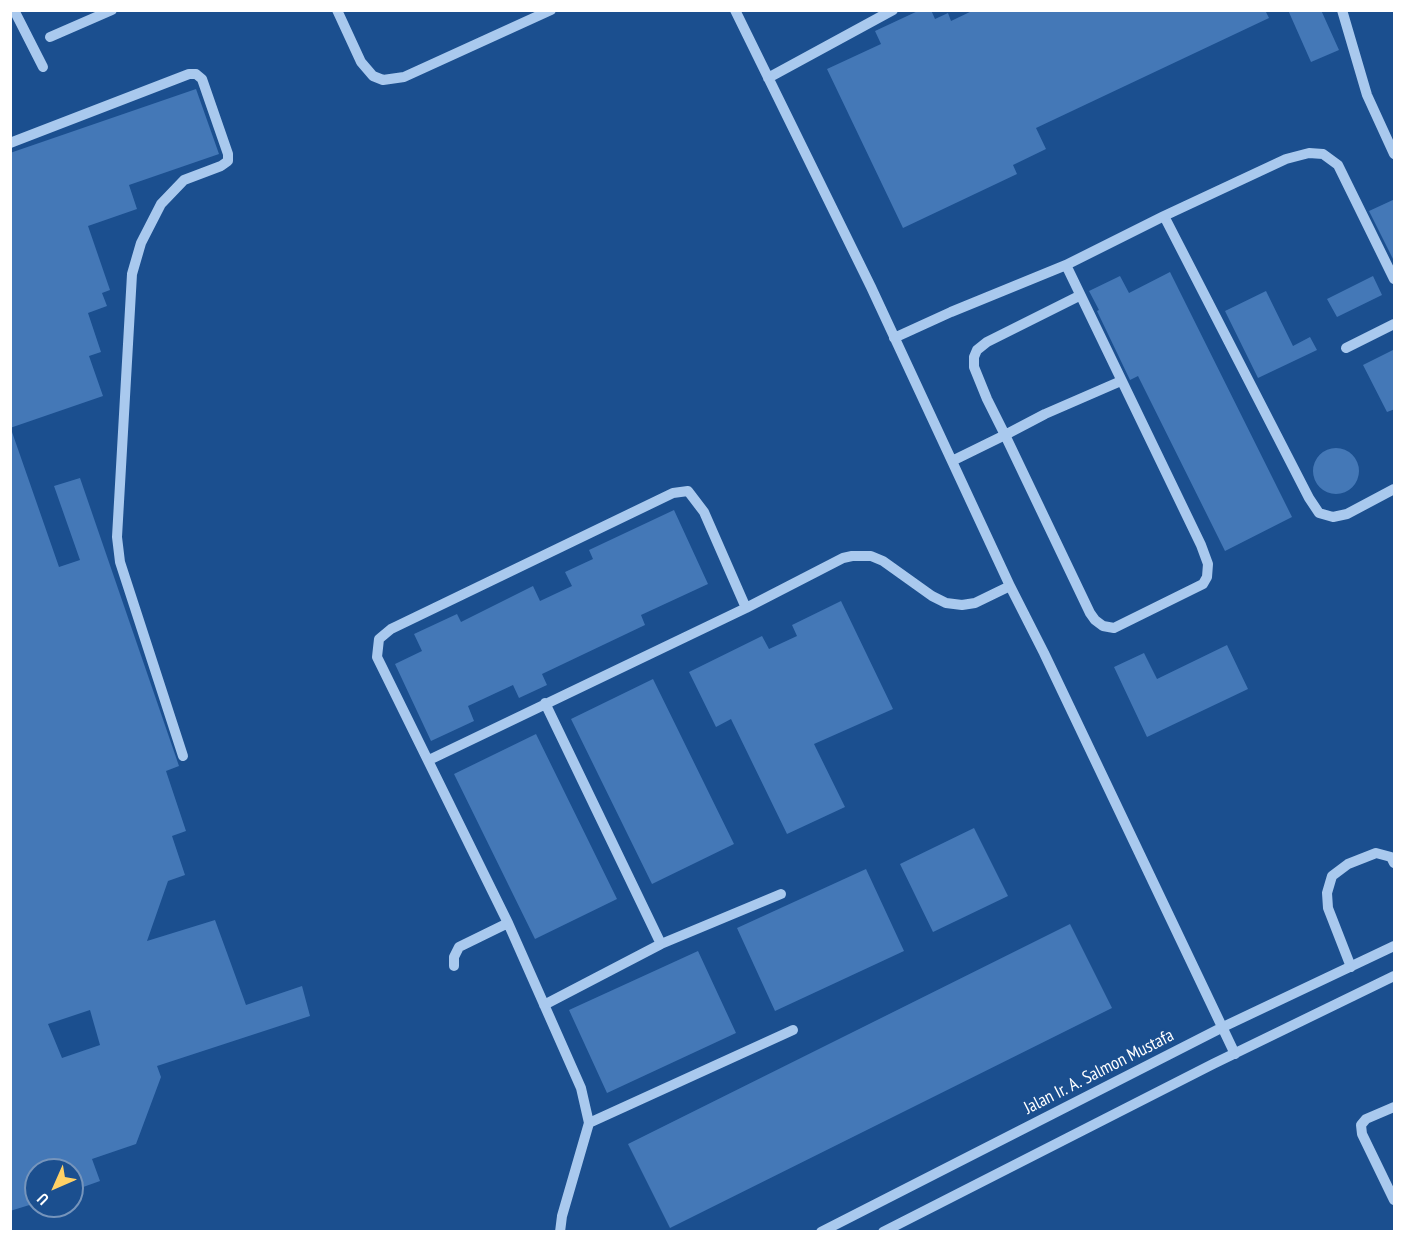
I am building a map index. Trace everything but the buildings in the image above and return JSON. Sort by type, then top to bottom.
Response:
[{"type":"street","points":[[14,10],[43,67]]},
{"type":"street","points":[[50,37],[112,10]]},
{"type":"street","points":[[337,10],[361,62],[373,76],[383,80],[404,77],[551,10]]},
{"type":"street","points":[[735,10],[871,287],[1010,586],[1235,1054]]},
{"type":"street","points":[[768,78],[893,10]]},
{"type":"street","points":[[1342,10],[1367,95],[1395,154]]},
{"type":"street","points":[[10,143],[189,74],[196,74],[202,79],[228,154],[228,161],[221,166],[184,180],[160,204],[141,243],[132,274],[117,537],[120,562],[183,756]]},
{"type":"street","points":[[894,338],[1066,265],[1286,159],[1309,153],[1323,154],[1338,165],[1395,279]]},
{"type":"street","points":[[1164,216],[1309,498],[1319,513],[1333,517],[1347,514],[1395,489]]},
{"type":"street","points":[[1066,265],[1201,545],[1208,564],[1207,577],[1203,584],[1114,628],[1103,626],[1090,613],[974,368],[974,357],[977,350],[987,342],[1079,296]]},
{"type":"street","points":[[1346,348],[1395,324]]},
{"type":"street","points":[[952,461],[1045,414],[1121,381]]},
{"type":"street","points":[[560,1232],[562,1216],[589,1123],[581,1088],[508,923],[377,657],[379,639],[391,629],[673,493],[688,491],[704,512],[746,608]]},
{"type":"street","points":[[429,760],[746,608],[843,558],[872,556],[946,603],[962,605],[975,603],[1010,586]]},
{"type":"street","points":[[545,703],[661,944]]},
{"type":"street","points":[[1351,967],[1328,908],[1327,893],[1332,876],[1348,864],[1377,853],[1391,857],[1395,863]]},
{"type":"street","points":[[544,1005],[661,944],[781,894]]},
{"type":"street","points":[[454,966],[454,957],[459,947],[508,923]]},
{"type":"street","name":"Jalan Ir. A. Salmon Mustafa","points":[[821,1232],[1223,1027],[1395,946]]},
{"type":"street","points":[[883,1232],[1395,976]]},
{"type":"street","points":[[589,1123],[793,1030]]},
{"type":"street","points":[[1394,1196],[1362,1134],[1361,1125],[1366,1119],[1395,1107]]}]
